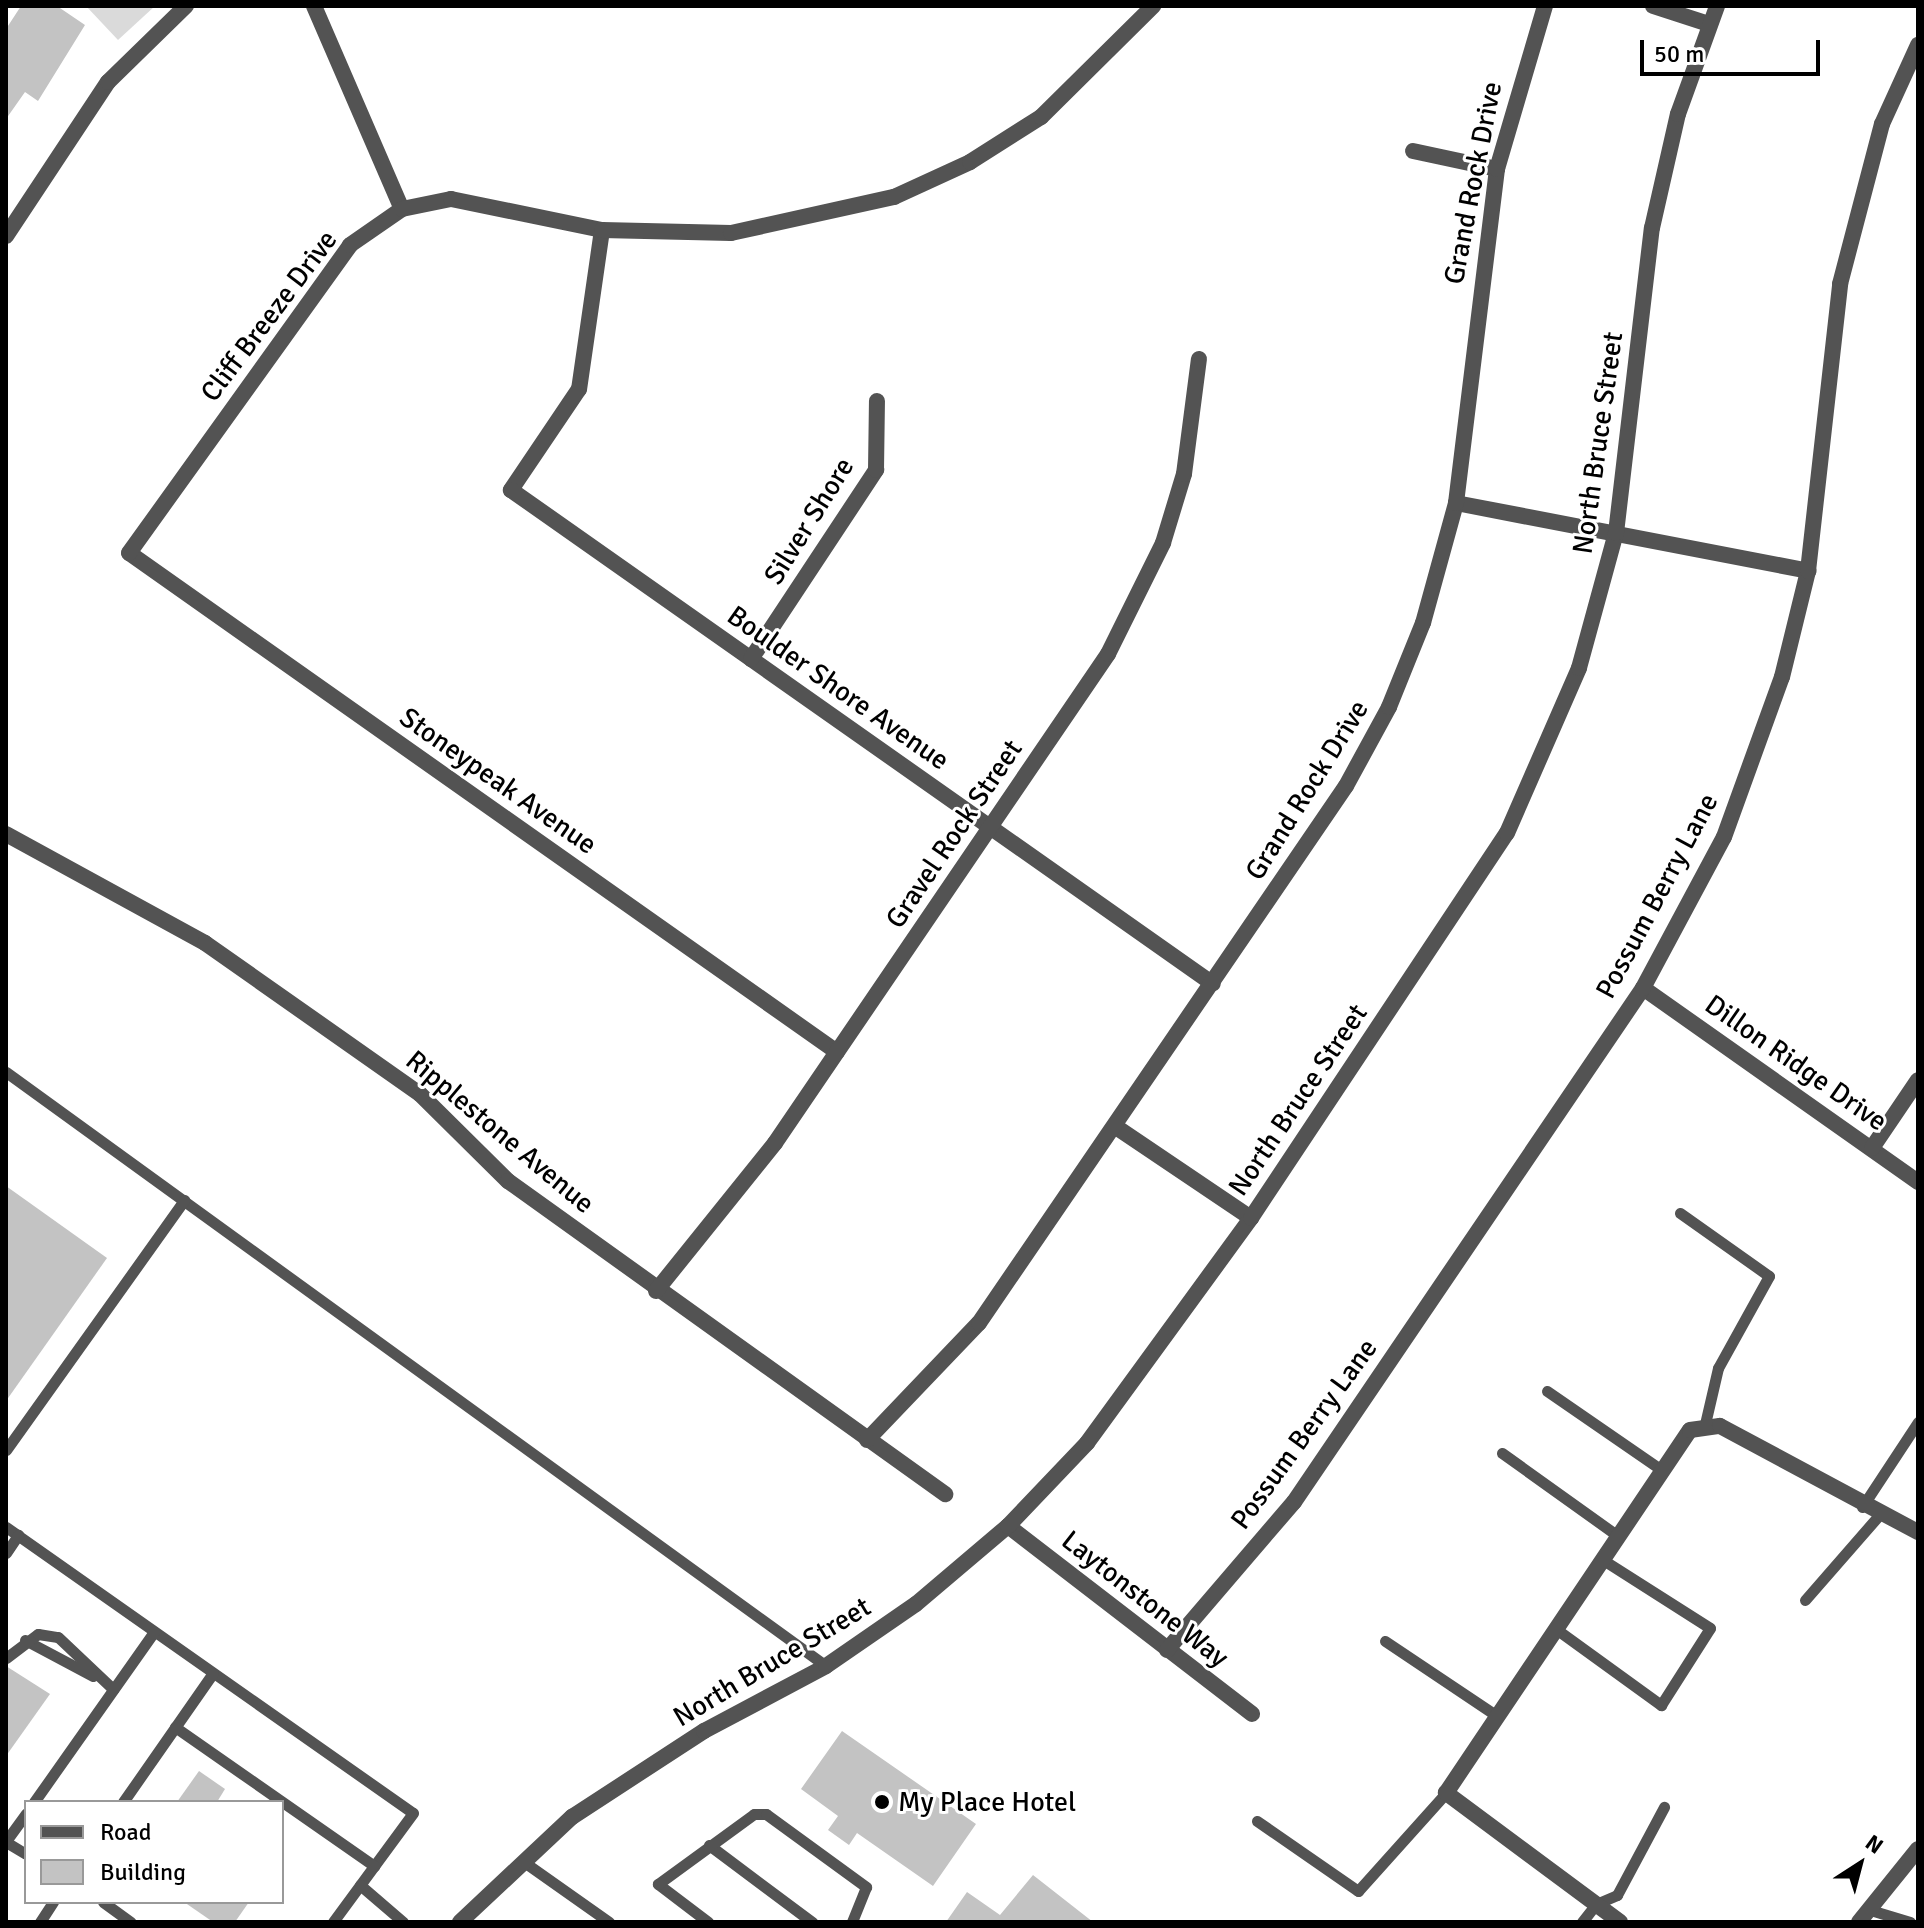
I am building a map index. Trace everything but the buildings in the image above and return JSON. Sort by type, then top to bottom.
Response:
[{"type":"street","points":[[6,236],[108,82],[186,6]]},
{"type":"street","points":[[314,6],[402,209]]},
{"type":"street","name":"Cliff Breeze Drive","points":[[129,553],[350,245],[402,209],[451,199],[602,230],[731,233],[894,197],[970,162],[1041,117],[1153,6]]},
{"type":"street","name":"Grand Rock Drive","points":[[867,1440],[979,1323],[1116,1127],[1346,786],[1389,707],[1423,623],[1456,503],[1497,169],[1545,6]]},
{"type":"street","points":[[1653,6],[1709,24]]},
{"type":"street","name":"North Bruce Street","points":[[460,1922],[572,1817],[704,1731],[826,1666],[916,1604],[1008,1526],[1087,1443],[1251,1218],[1507,833],[1579,668],[1616,533],[1652,228],[1709,24],[1717,6]]},
{"type":"street","name":"Possum Berry Lane","points":[[1167,1650],[1294,1502],[1643,988],[1724,837],[1782,677],[1808,571],[1840,284],[1882,124],[1918,45]]},
{"type":"street","points":[[1413,151],[1497,169]]},
{"type":"street","name":"Boulder Shore Avenue","points":[[602,230],[579,389],[511,490],[1213,984]]},
{"type":"street","name":"Gravel Rock Street","points":[[656,1291],[837,1052],[1108,654],[1163,543],[1184,474],[1199,359]]},
{"type":"street","name":"Silver Shore","points":[[751,659],[876,470],[877,401]]},
{"type":"street","points":[[1456,503],[1808,571]]},
{"type":"street","name":"Stoneypeak Avenue","points":[[129,553],[837,1052]]},
{"type":"street","name":"Ripplestone Avenue","points":[[6,834],[231,960],[420,1094],[508,1181],[656,1291],[945,1494]]},
{"type":"street","name":"Dillon Ridge Drive","points":[[1643,988],[1918,1182]]},
{"type":"street","points":[[1872,1148],[1918,1080]]},
{"type":"street","points":[[1116,1127],[1251,1218]]},
{"type":"street","points":[[1620,1922],[1446,1793],[1605,1561],[1618,1536],[1690,1430],[1720,1426],[1862,1508],[1881,1513],[1918,1532]]},
{"type":"street","name":"Laytonstone Way","points":[[1008,1526],[1252,1714]]},
{"type":"street","points":[[1863,1915],[1917,1853]]},
{"type":"lane","points":[[6,1072],[826,1666]]},
{"type":"lane","points":[[6,1450],[184,1200]]},
{"type":"lane","points":[[1680,1213],[1769,1276],[1718,1368],[1704,1428]]},
{"type":"lane","points":[[1547,1391],[1663,1471]]},
{"type":"lane","points":[[1862,1508],[1918,1422]]},
{"type":"lane","points":[[1502,1453],[1618,1536]]},
{"type":"lane","points":[[1805,1600],[1881,1513]]},
{"type":"lane","points":[[6,1527],[413,1813],[333,1922]]},
{"type":"lane","points":[[6,1553],[18,1535]]},
{"type":"lane","points":[[1556,1629],[1661,1705],[1710,1628],[1605,1561]]},
{"type":"lane","points":[[35,1800],[154,1632]]},
{"type":"lane","points":[[6,1658],[25,1640],[58,1637],[94,1676]]},
{"type":"lane","points":[[25,1640],[113,1689]]},
{"type":"lane","points":[[1385,1641],[1497,1716]]},
{"type":"lane","points":[[124,1800],[213,1673]]},
{"type":"lane","points":[[175,1727],[280,1800]]},
{"type":"lane","points":[[1257,1821],[1358,1891],[1446,1793]]},
{"type":"lane","points":[[284,1803],[374,1866]]},
{"type":"lane","points":[[1582,1922],[1596,1904],[1617,1895],[1664,1807]]},
{"type":"lane","points":[[708,1922],[658,1884],[745,1817],[766,1814],[866,1887],[852,1922]]},
{"type":"lane","points":[[24,1816],[6,1842],[24,1853]]},
{"type":"lane","points":[[709,1845],[812,1922]]},
{"type":"lane","points":[[524,1862],[609,1922]]},
{"type":"lane","points":[[360,1885],[403,1922]]},
{"type":"lane","points":[[40,1922],[52,1904]]},
{"type":"lane","points":[[106,1904],[131,1922]]},
{"type":"lane","points":[[1863,1915],[1910,1922]]},
{"type":"shaded area","points":[[86,6],[155,6],[118,40]]},
{"type":"place","name":"My Place Hotel","points":[[882,1802]]}]
